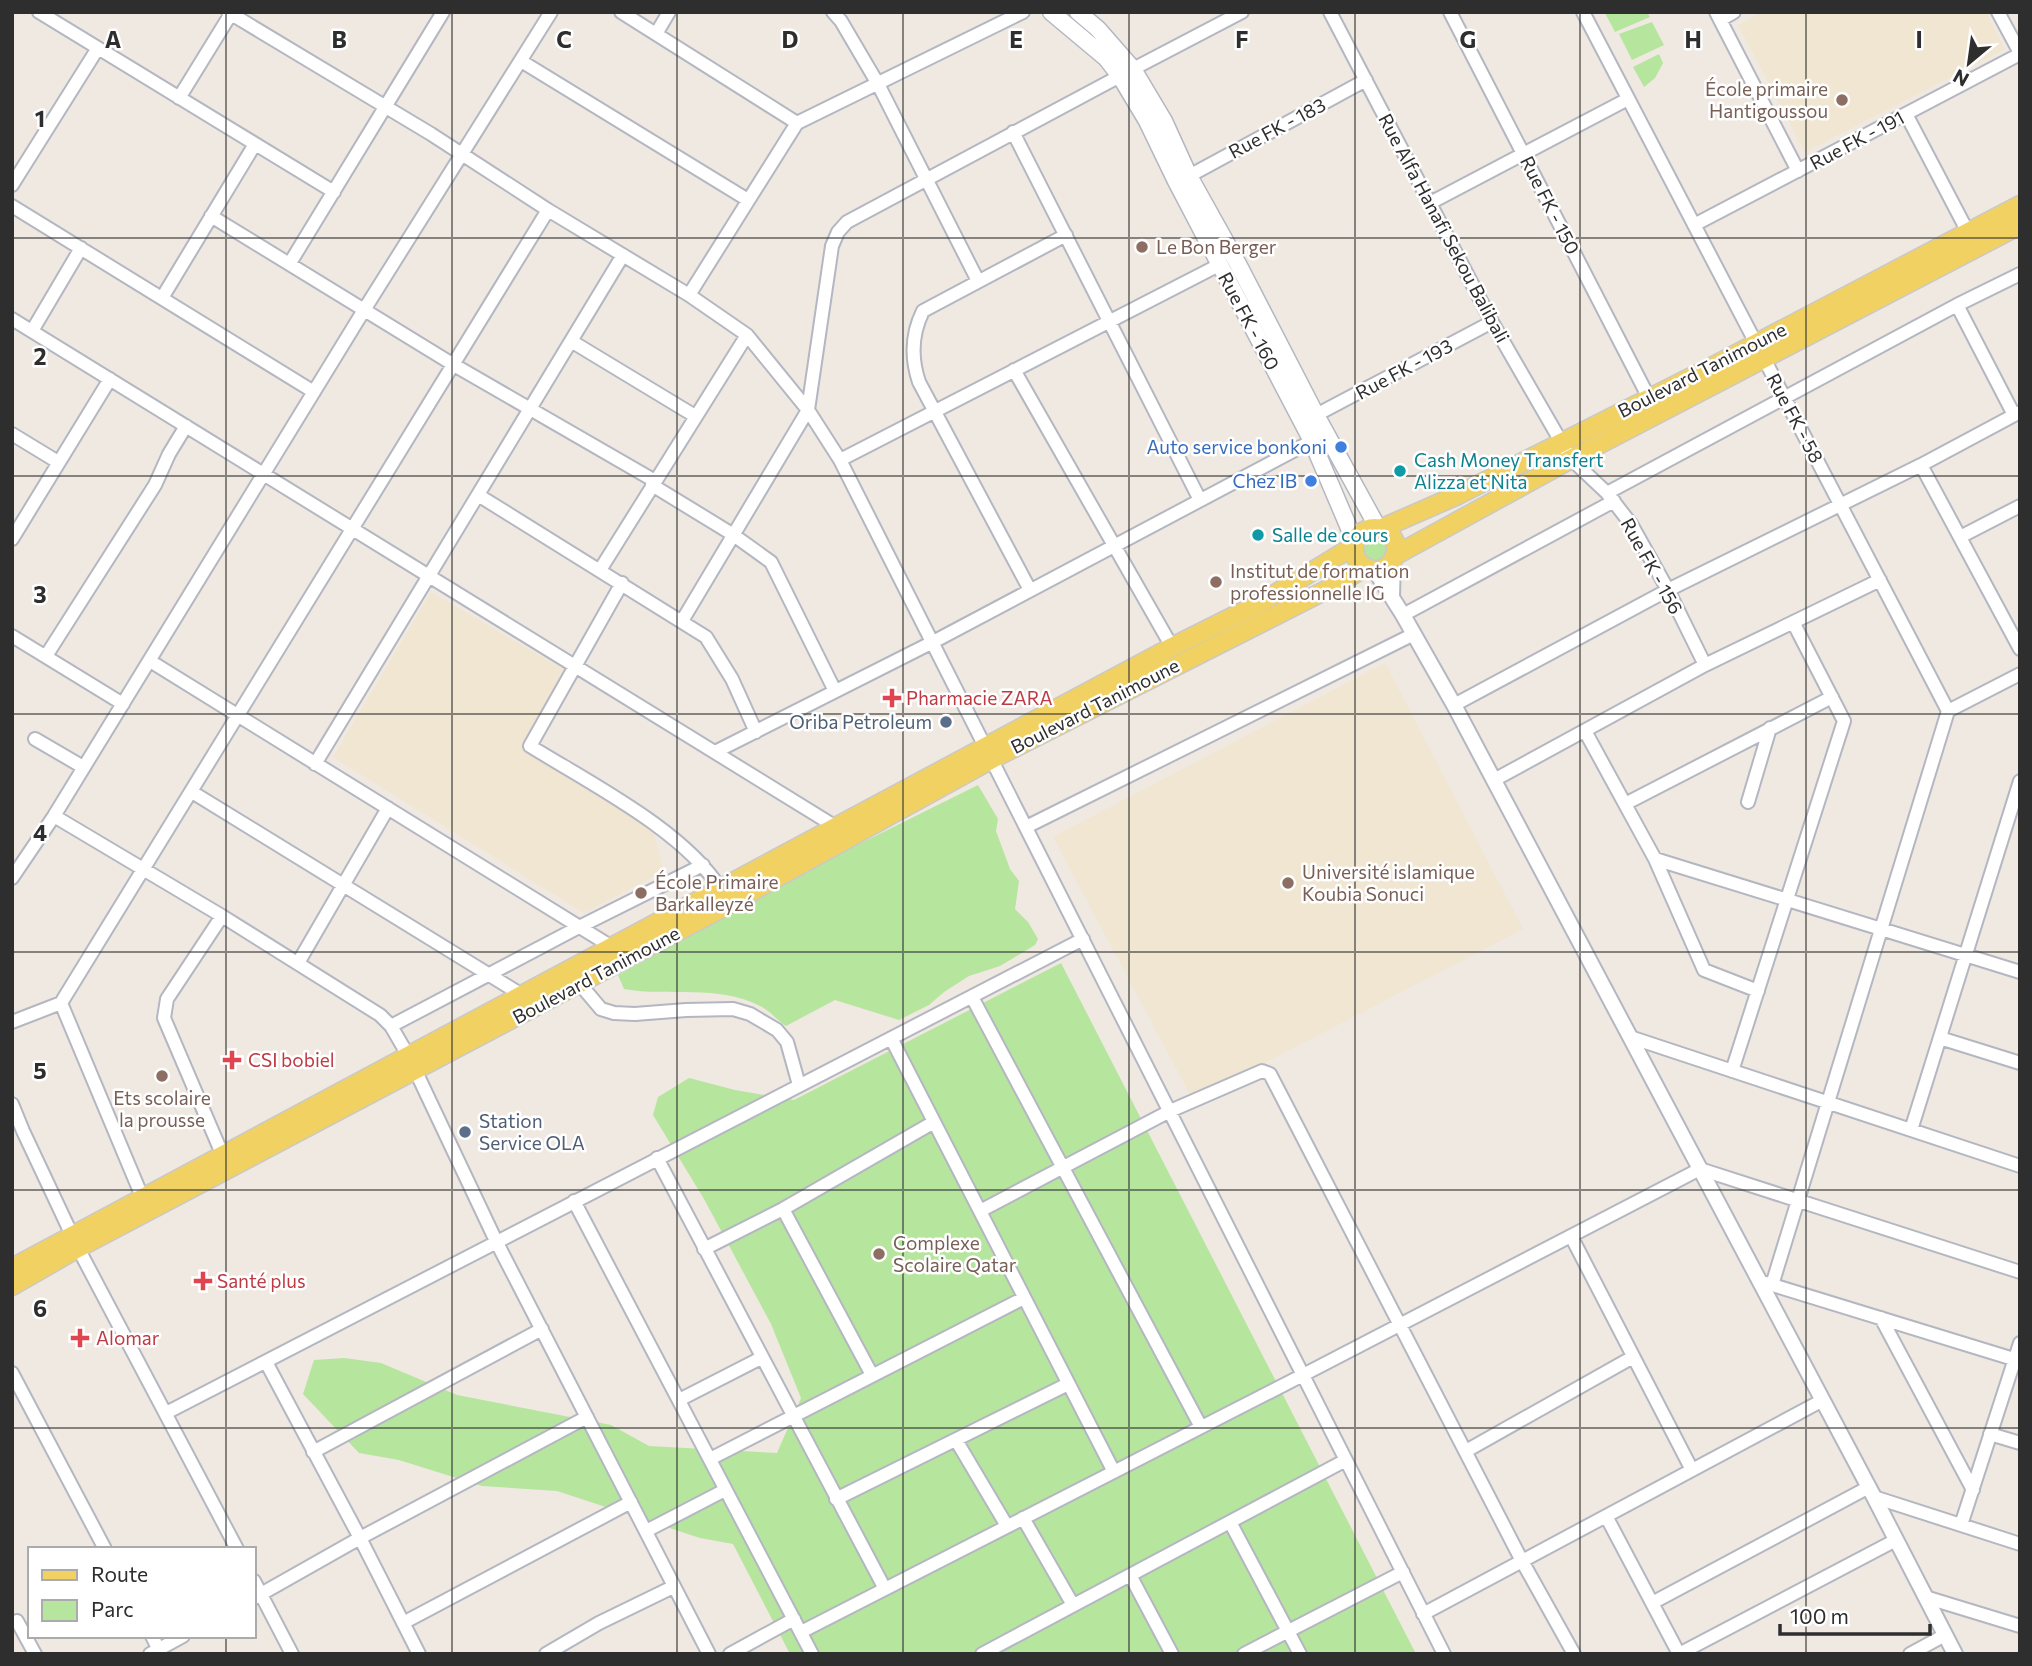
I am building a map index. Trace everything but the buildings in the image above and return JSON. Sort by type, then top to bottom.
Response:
[{"type":"main road","name":"Rue FK - 160","points":[[1051,12],[1111,54]]},
{"type":"main road","name":"Rue FK - 160","points":[[1078,12],[1098,29],[1111,54],[1164,121],[1189,176],[1379,528]]},
{"type":"main road","name":"Rue FK - 160","points":[[1126,72],[1147,121],[1219,265],[1312,441],[1354,544]]},
{"type":"main road","name":"Boulevard Tanimoune","points":[[1394,557],[1967,232],[2020,205]]},
{"type":"main road","name":"Boulevard Tanimoune","points":[[1379,528],[1458,495],[1649,398],[1760,351],[2020,225]]},
{"type":"main road","points":[[1379,528],[1387,532],[1395,543],[1394,557],[1385,566],[1370,568],[1358,561],[1354,544],[1364,531],[1379,528]]},
{"type":"main road","name":"Boulevard Tanimoune","points":[[12,1286],[143,1199],[223,1156],[579,983],[720,909],[1172,647],[1260,603],[1354,544]]},
{"type":"main road","name":"Boulevard Tanimoune","points":[[12,1268],[75,1242],[412,1064],[522,995],[836,827],[1370,568]]},
{"type":"street","points":[[39,12],[334,192]]},
{"type":"street","points":[[290,263],[443,12]]},
{"type":"street","points":[[12,878],[54,816],[364,310],[551,12]]},
{"type":"street","points":[[621,12],[797,123]]},
{"type":"street","points":[[656,34],[669,12]]},
{"type":"street","points":[[833,12],[878,84],[978,281]]},
{"type":"street","points":[[689,295],[797,123],[1023,12]]},
{"type":"street","name":"Rue Alfa Hanafi Sekou Balibali","points":[[1330,12],[1492,322],[1561,442]]},
{"type":"street","name":"Rue FK - 150","points":[[1450,12],[1649,398]]},
{"type":"street","name":"Rue FK - 58","points":[[1583,12],[1948,711]]},
{"type":"street","points":[[1734,12],[1718,16],[1798,171]]},
{"type":"street","points":[[1998,12],[2020,54]]},
{"type":"street","points":[[179,98],[230,13],[689,295],[747,335],[808,410],[840,460],[1444,1654]]},
{"type":"street","points":[[682,621],[808,410],[832,246],[838,232],[847,222],[1239,13]]},
{"type":"street","points":[[12,186],[98,48]]},
{"type":"street","name":"Rue FK - 191","points":[[1694,225],[2020,54]]},
{"type":"street","points":[[521,61],[748,200]]},
{"type":"street","name":"Rue FK - 183","points":[[1189,176],[1366,80]]},
{"type":"street","points":[[1430,203],[1628,99]]},
{"type":"street","points":[[1906,114],[1976,248]]},
{"type":"street","points":[[1013,132],[1200,500]]},
{"type":"street","points":[[162,298],[255,144]]},
{"type":"street","points":[[12,206],[314,392]]},
{"type":"street","points":[[12,1022],[61,1003],[548,210]]},
{"type":"street","points":[[211,216],[454,365],[654,483],[771,562],[835,691]]},
{"type":"street","points":[[1030,590],[919,382],[912,362],[918,323],[923,311],[1066,235]]},
{"type":"street","points":[[32,331],[81,248]]},
{"type":"street","points":[[315,764],[623,255]]},
{"type":"street","points":[[840,460],[1219,265]]},
{"type":"street","points":[[1403,615],[1785,399],[1957,305],[2020,274]]},
{"type":"street","points":[[1454,705],[1668,590],[1921,465],[2017,413],[1957,305]]},
{"type":"street","points":[[12,319],[836,827]]},
{"type":"street","name":"Rue FK - 193","points":[[1316,415],[1492,322]]},
{"type":"street","points":[[600,570],[747,335]]},
{"type":"street","points":[[571,341],[695,416]]},
{"type":"street","points":[[1014,370],[1172,647]]},
{"type":"street","points":[[12,539],[110,379]]},
{"type":"street","points":[[46,656],[155,485],[186,426]]},
{"type":"street","points":[[12,434],[58,462]]},
{"type":"street","points":[[715,752],[933,642],[1312,441]]},
{"type":"street","name":"Rue FK - 156","points":[[1561,442],[1571,458],[1610,497],[1631,524],[1705,665]]},
{"type":"street","points":[[1921,465],[2020,649]]},
{"type":"street","points":[[478,495],[706,637],[732,679],[756,732]]},
{"type":"street","points":[[1960,537],[2020,506]]},
{"type":"street","points":[[1392,597],[1394,557]]},
{"type":"street","points":[[1370,568],[1392,597],[1454,705],[1700,1168],[1766,1283],[1823,1400],[1955,1654]]},
{"type":"street","points":[[1494,780],[1705,665],[1880,580]]},
{"type":"street","points":[[622,583],[530,746],[641,816],[703,865],[721,890]]},
{"type":"street","points":[[1732,1071],[1844,721],[1793,622]]},
{"type":"street","points":[[1026,827],[1414,634]]},
{"type":"street","points":[[12,636],[123,704]]},
{"type":"street","points":[[150,661],[612,947]]},
{"type":"street","points":[[1766,1283],[1798,1201],[1948,711],[2020,674]]},
{"type":"street","points":[[1625,804],[1832,697]]},
{"type":"street","points":[[1748,802],[1770,727]]},
{"type":"street","points":[[1585,731],[1655,859],[1704,970],[1758,991]]},
{"type":"street","points":[[35,739],[83,767]]},
{"type":"street","points":[[1911,1130],[2020,781]]},
{"type":"street","points":[[192,792],[522,995]]},
{"type":"street","points":[[298,964],[388,808]]},
{"type":"street","points":[[54,816],[222,916],[380,1016],[391,1026],[412,1064],[496,1241],[709,1654]]},
{"type":"street","points":[[1655,859],[2020,972]]},
{"type":"street","points":[[391,1026],[703,865]]},
{"type":"street","points":[[222,916],[167,999],[164,1018],[223,1156]]},
{"type":"street","points":[[166,1413],[1083,939]]},
{"type":"street","points":[[579,983],[601,1009],[614,1013],[733,1009],[750,1014],[777,1030],[787,1042],[799,1085]]},
{"type":"street","points":[[972,996],[1201,1427]]},
{"type":"street","points":[[61,1003],[143,1199]]},
{"type":"street","points":[[1630,1037],[2020,1166]]},
{"type":"street","points":[[891,1038],[1114,1472]]},
{"type":"street","points":[[1940,1038],[2020,1063]]},
{"type":"street","points":[[980,1211],[1170,1111],[1262,1071],[1270,1074],[1522,1561],[1574,1654]]},
{"type":"street","points":[[12,1104],[75,1242],[236,1547]]},
{"type":"street","points":[[704,1250],[783,1209],[934,1122]]},
{"type":"street","points":[[657,1158],[885,1589]]},
{"type":"street","points":[[801,1632],[1700,1168],[2020,1272]]},
{"type":"street","points":[[574,1201],[812,1654]]},
{"type":"street","points":[[783,1209],[872,1375]]},
{"type":"street","points":[[1571,1236],[1692,1470]]},
{"type":"street","points":[[1766,1283],[2017,1360]]},
{"type":"street","points":[[710,1460],[1024,1298]]},
{"type":"street","points":[[1881,1318],[1973,1490]]},
{"type":"street","points":[[313,1452],[542,1329]]},
{"type":"street","points":[[1961,1525],[2017,1360],[2020,1343]]},
{"type":"street","points":[[1466,1451],[1633,1357]]},
{"type":"street","points":[[679,1400],[761,1358]]},
{"type":"street","points":[[266,1362],[419,1654]]},
{"type":"street","points":[[12,1373],[104,1547]]},
{"type":"street","points":[[836,1499],[1069,1384]]},
{"type":"street","points":[[1423,1614],[1823,1400]]},
{"type":"street","points":[[292,1654],[257,1596],[360,1538],[587,1418]]},
{"type":"street","points":[[1990,1434],[2020,1443]]},
{"type":"street","points":[[956,1440],[1007,1526]]},
{"type":"street","points":[[982,1654],[1346,1460]]},
{"type":"street","points":[[646,1531],[725,1490]]},
{"type":"street","points":[[1652,1603],[1872,1492],[2020,1544]]},
{"type":"street","points":[[403,1623],[631,1502]]},
{"type":"street","points":[[1606,1516],[1679,1654],[1896,1540]]},
{"type":"street","points":[[1023,1518],[1073,1605]]},
{"type":"street","points":[[1230,1522],[1300,1654]]},
{"type":"street","points":[[1244,1654],[1402,1572]]},
{"type":"street","points":[[1130,1575],[1171,1654]]},
{"type":"street","points":[[546,1654],[599,1623],[673,1587]]},
{"type":"street","points":[[1925,1597],[2020,1626]]},
{"type":"street","points":[[730,1654],[794,1619]]},
{"type":"street","points":[[14,1622],[35,1654]]},
{"type":"street","points":[[1910,1654],[1945,1635]]},
{"type":"street","points":[[157,1652],[180,1638]]},
{"type":"shaded area","name":"École primaire Hantigoussou","points":[[1762,12],[1986,12],[2005,49],[1805,152],[1738,25]]},
{"type":"shaded area","points":[[431,592],[568,672],[521,748],[653,830],[664,871],[584,913],[333,757]]},
{"type":"shaded area","name":"Université islamique Koubia Sonuci","points":[[1385,663],[1523,929],[1193,1100],[1053,837]]},
{"type":"green space","points":[[1647,12],[1650,17],[1615,32],[1605,13]]},
{"type":"green space","points":[[1652,22],[1664,45],[1632,60],[1619,34]]},
{"type":"green space","points":[[1659,54],[1663,63],[1655,78],[1644,87],[1633,67]]},
{"type":"green space","points":[[1375,535],[1386,539],[1390,550],[1386,561],[1375,565],[1364,561],[1360,550],[1364,539]]},
{"type":"green space","points":[[978,785],[998,819],[996,831],[1010,869],[1019,881],[1015,909],[1028,922],[1038,939],[1035,945],[1000,966],[969,976],[929,1005],[899,1020],[835,1000],[786,1026],[760,1006],[727,995],[624,989],[618,975],[839,854]]},
{"type":"green space","points":[[1061,963],[1416,1654],[790,1654],[733,1544],[700,1538],[557,1491],[482,1486],[399,1460],[359,1453],[303,1394],[314,1360],[344,1358],[381,1363],[457,1395],[611,1425],[649,1446],[777,1453],[801,1398],[771,1324],[704,1199],[653,1115],[658,1097],[689,1078],[735,1090],[794,1100]]},
{"type":"place","name":"École primaire Hantigoussou","points":[[1842,100]]},
{"type":"place","name":"Le Bon Berger","points":[[1142,247]]},
{"type":"place","name":"Auto service bonkoni","points":[[1341,447]]},
{"type":"place","name":"Cash Money Transfert Alizza et Nita","points":[[1400,471]]},
{"type":"place","name":"Chez IB","points":[[1311,481]]},
{"type":"place","name":"Salle de cours","points":[[1258,535]]},
{"type":"place","name":"Institut de formation professionnelle IG","points":[[1216,582]]},
{"type":"place","name":"Pharmacie ZARA","points":[[892,698]]},
{"type":"place","name":"Oriba Petroleum","points":[[946,722]]},
{"type":"place","name":"Université islamique Koubia Sonuci","points":[[1288,883]]},
{"type":"place","name":"École Primaire Barkalleyzé","points":[[641,893]]},
{"type":"place","name":"CSI bobiel","points":[[232,1060]]},
{"type":"place","name":"Ets scolaire la prousse","points":[[162,1076]]},
{"type":"place","name":"Station Service OLA","points":[[465,1132]]},
{"type":"place","name":"Complexe Scolaire Qatar","points":[[879,1254]]},
{"type":"place","name":"Santé plus","points":[[203,1281]]},
{"type":"place","name":"Alomar","points":[[80,1338]]}]
